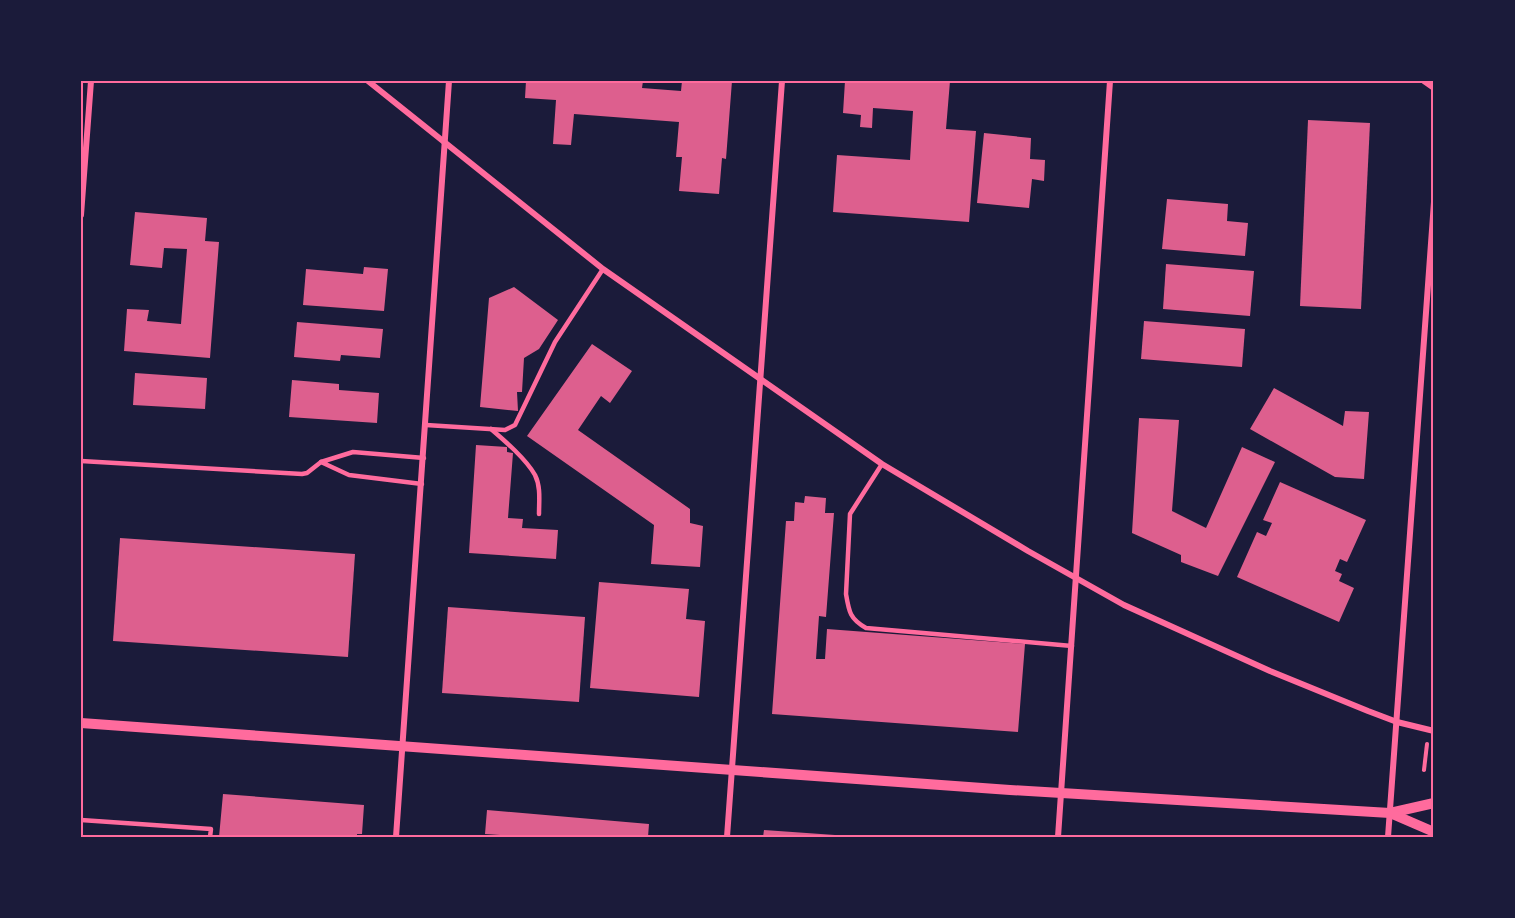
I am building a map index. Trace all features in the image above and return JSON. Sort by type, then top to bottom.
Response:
[{"type":"street","points":[[81,215],[83,146],[91,81]]},
{"type":"street","points":[[368,81],[603,269],[882,464],[1124,605],[1302,685],[1397,722],[1434,731]]},
{"type":"street","points":[[396,837],[449,81]]},
{"type":"street","points":[[727,837],[782,81]]},
{"type":"street","points":[[1058,837],[1110,81]]},
{"type":"street","points":[[1424,81],[1434,88]]},
{"type":"street","points":[[1388,837],[1434,202]]},
{"type":"street","points":[[81,723],[1061,793],[1390,813],[1434,803]]},
{"type":"street","points":[[1390,813],[1434,832]]},
{"type":"lane","points":[[426,425],[505,430],[515,425],[555,342],[603,269]]},
{"type":"lane","points":[[491,429],[535,475],[539,488],[539,514]]},
{"type":"lane","points":[[81,461],[302,474],[307,473],[321,462],[353,452],[424,458]]},
{"type":"lane","points":[[321,462],[349,476],[422,484]]},
{"type":"lane","points":[[882,464],[850,514],[846,594],[854,621],[866,628],[1071,646]]},
{"type":"lane","points":[[81,820],[211,829],[210,837]]},
{"type":"path","points":[[1418,764],[1424,767],[1427,740]]},
{"type":"building","points":[[526,81],[643,81],[642,88],[681,91],[682,81],[732,81],[726,159],[722,158],[719,194],[679,191],[682,157],[676,157],[679,122],[574,114],[571,145],[553,144],[556,100],[525,98]]},
{"type":"building","points":[[845,81],[950,81],[946,129],[976,131],[969,222],[833,212],[837,155],[910,160],[913,111],[873,108],[872,128],[860,127],[861,115],[843,113]]},
{"type":"building","points":[[1308,120],[1370,123],[1361,309],[1300,306]]},
{"type":"building","points":[[984,133],[1031,138],[1030,159],[1045,160],[1044,181],[1032,179],[1029,208],[977,203]]},
{"type":"building","points":[[1167,199],[1228,204],[1227,221],[1248,223],[1245,256],[1162,249]]},
{"type":"building","points":[[135,212],[207,218],[205,241],[219,242],[210,358],[124,351],[127,309],[149,310],[147,321],[181,324],[187,249],[164,248],[162,268],[130,265]]},
{"type":"building","points":[[1166,264],[1254,271],[1250,316],[1163,309]]},
{"type":"building","points":[[364,267],[388,269],[384,311],[303,305],[306,269],[363,274]]},
{"type":"building","points":[[514,287],[558,320],[539,349],[524,358],[522,392],[517,392],[518,411],[480,407],[489,298]]},
{"type":"building","points":[[1144,321],[1245,329],[1242,367],[1141,359]]},
{"type":"building","points":[[297,322],[383,329],[380,358],[341,355],[340,361],[294,357]]},
{"type":"building","points":[[592,344],[632,371],[610,403],[601,396],[578,430],[690,509],[690,523],[703,526],[700,567],[651,564],[654,525],[527,436]]},
{"type":"building","points":[[135,373],[207,378],[205,409],[133,405]]},
{"type":"building","points":[[292,380],[339,384],[339,390],[379,393],[377,423],[289,417]]},
{"type":"building","points":[[1274,388],[1343,426],[1345,411],[1369,412],[1364,479],[1335,477],[1250,429]]},
{"type":"building","points":[[1139,418],[1179,420],[1172,511],[1206,528],[1242,447],[1275,462],[1218,576],[1181,562],[1181,555],[1132,533]]},
{"type":"building","points":[[476,445],[507,447],[507,452],[513,453],[508,518],[523,519],[522,528],[558,530],[556,559],[469,553]]},
{"type":"building","points":[[1280,482],[1366,520],[1347,562],[1340,559],[1335,571],[1342,574],[1339,581],[1354,588],[1339,622],[1237,577],[1257,532],[1266,536],[1272,523],[1263,520]]},
{"type":"building","points":[[805,496],[826,498],[825,513],[834,513],[826,617],[819,616],[816,659],[825,659],[827,629],[1025,644],[1018,732],[772,714],[786,521],[794,521],[795,502],[804,503]]},
{"type":"building","points":[[120,538],[355,554],[348,657],[113,641]]},
{"type":"building","points":[[599,582],[689,589],[686,619],[705,621],[699,697],[590,688]]},
{"type":"building","points":[[448,607],[585,617],[579,702],[442,693]]},
{"type":"building","points":[[223,794],[364,805],[362,834],[357,834],[357,837],[219,837]]},
{"type":"building","points":[[487,810],[649,824],[648,837],[500,837],[500,835],[485,834]]},
{"type":"building","points":[[764,830],[835,835],[835,837],[763,837]]}]
